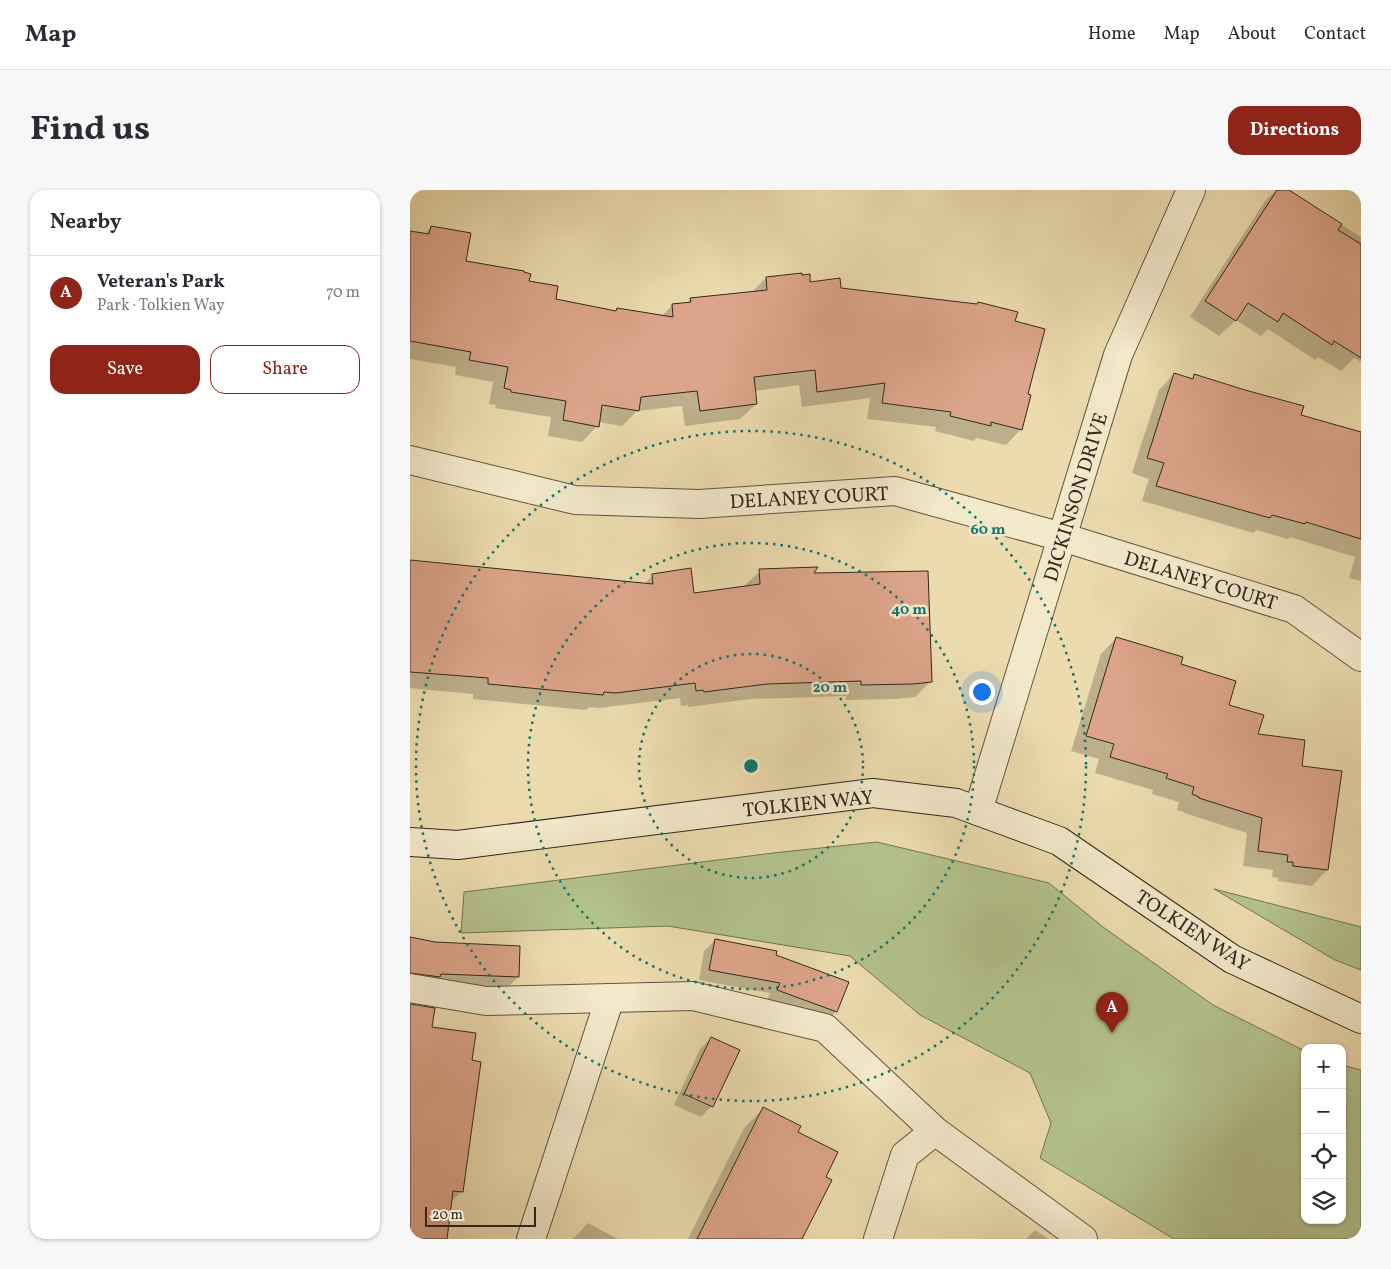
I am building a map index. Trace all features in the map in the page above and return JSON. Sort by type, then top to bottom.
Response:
[{"type":"street","name":"DICKINSON DRIVE","points":[[978,811],[1118,355],[1191,190]]},
{"type":"street","name":"DELANEY COURT","points":[[410,460],[574,500],[699,504],[895,491],[1062,537],[1294,609],[1361,657]]},
{"type":"street","name":"TOLKIEN WAY","points":[[410,842],[458,845],[873,793],[956,803],[1059,842],[1232,959],[1361,1019]]},
{"type":"street","points":[[410,988],[486,1002],[693,996],[824,1028],[935,1131],[1083,1239]]},
{"type":"street","points":[[530,1239],[610,998]]},
{"type":"street","points":[[878,1239],[905,1155],[935,1131]]},
{"type":"green space","points":[[877,842],[1049,883],[1103,927],[1213,1005],[1301,1049],[1301,1224],[1346,1224],[1346,1066],[1361,1070],[1361,1239],[1174,1239],[1040,1158],[1051,1123],[1030,1073],[920,1015],[850,956],[668,926],[461,933],[464,892],[773,853]]},
{"type":"green space","points":[[1214,889],[1361,927],[1361,970],[1335,960]]},
{"type":"building","points":[[1277,190],[1289,190],[1342,224],[1338,230],[1361,244],[1361,358],[1334,341],[1332,345],[1283,313],[1278,322],[1248,303],[1236,321],[1205,301]]},
{"type":"building","points":[[431,226],[471,233],[466,261],[524,271],[531,274],[529,281],[558,286],[556,299],[616,311],[617,308],[673,317],[672,304],[691,302],[690,298],[767,290],[766,277],[802,273],[802,275],[810,274],[810,282],[840,278],[841,288],[977,304],[978,302],[1018,312],[1015,321],[1045,329],[1028,394],[1031,395],[1022,430],[991,422],[991,426],[950,416],[951,412],[882,403],[885,383],[817,392],[815,370],[754,377],[757,404],[700,411],[697,391],[641,397],[639,411],[602,405],[599,427],[563,420],[566,401],[511,392],[511,390],[504,388],[508,367],[469,360],[471,352],[410,341],[410,231],[429,234]]},
{"type":"building","points":[[1174,373],[1193,379],[1194,374],[1304,406],[1301,415],[1361,432],[1361,539],[1306,522],[1305,524],[1272,515],[1270,518],[1156,486],[1164,463],[1147,458]]},
{"type":"building","points":[[410,560],[653,584],[652,574],[691,568],[694,593],[760,584],[759,569],[818,567],[814,573],[928,571],[932,682],[861,685],[861,681],[767,684],[704,692],[703,690],[696,691],[695,683],[616,693],[604,692],[603,695],[488,684],[488,678],[410,672]]},
{"type":"building","points":[[1116,637],[1183,657],[1181,664],[1236,681],[1229,705],[1264,715],[1258,734],[1305,740],[1302,766],[1342,771],[1328,870],[1293,866],[1293,862],[1287,862],[1288,855],[1258,851],[1262,818],[1199,798],[1192,794],[1194,787],[1166,778],[1168,774],[1110,757],[1114,744],[1086,736]]},
{"type":"building","points":[[410,937],[435,942],[520,946],[519,977],[441,974],[440,977],[410,973]]},
{"type":"building","points":[[715,939],[777,951],[776,955],[849,982],[837,1012],[777,990],[780,983],[709,970]]},
{"type":"building","points":[[410,1004],[435,1008],[432,1027],[476,1033],[472,1060],[481,1062],[463,1192],[453,1191],[447,1239],[410,1239]]},
{"type":"building","points":[[711,1037],[740,1050],[713,1107],[684,1094]]},
{"type":"building","points":[[763,1107],[801,1126],[798,1132],[838,1152],[826,1177],[832,1180],[802,1239],[697,1239]]},
{"type":"place","name":"Veteran's Park","points":[[1112,1033]]}]
